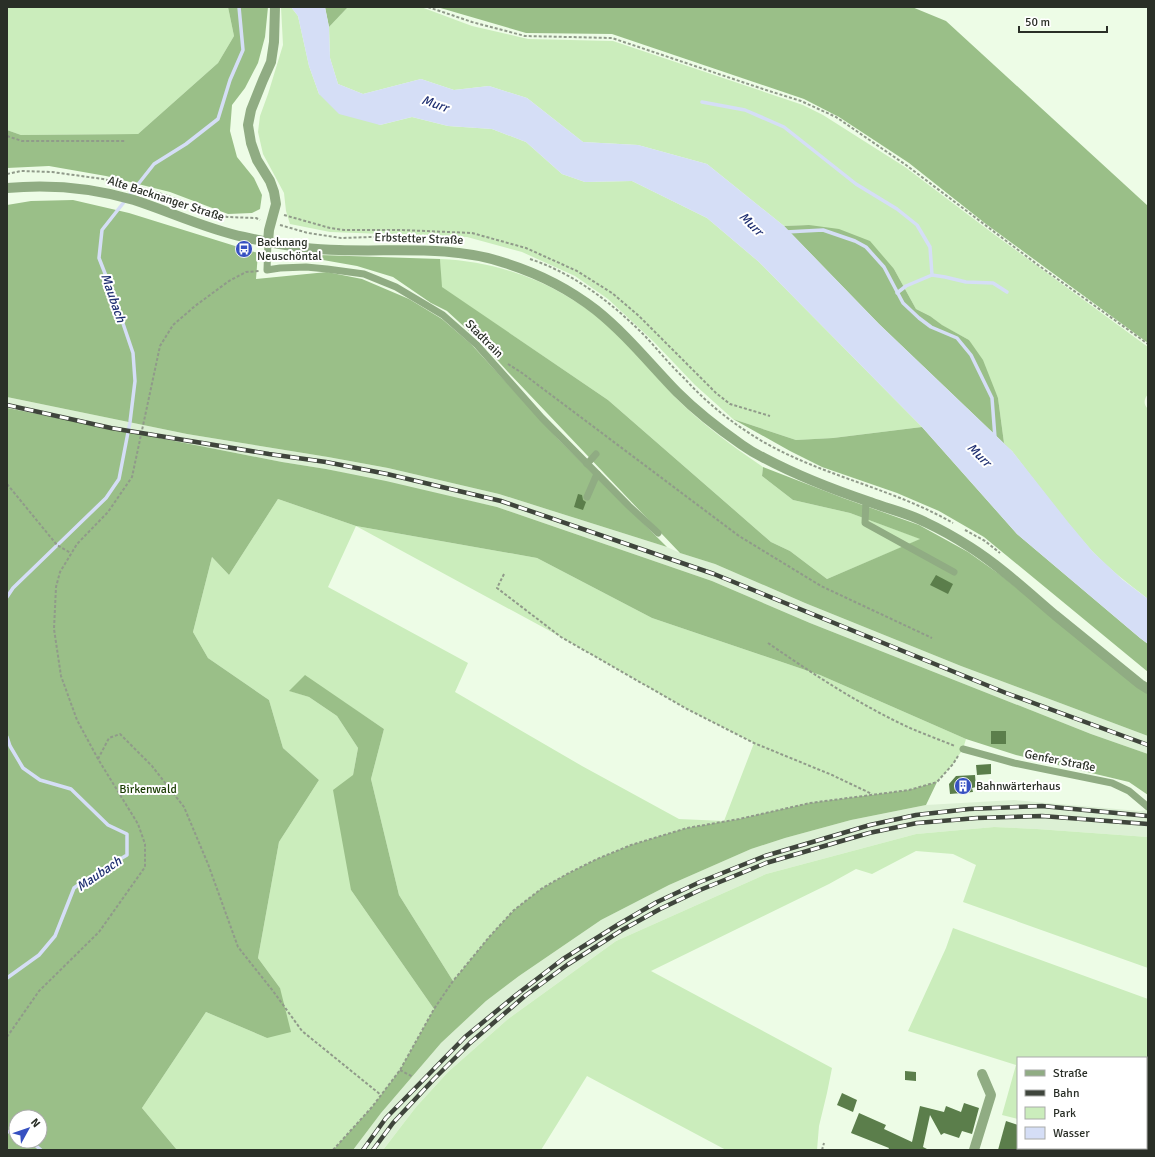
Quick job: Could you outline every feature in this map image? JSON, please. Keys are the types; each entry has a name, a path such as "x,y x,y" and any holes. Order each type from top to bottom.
{"street":[{"path":"268,242 270,223 276,204 274,192 270,181 257,160 251,143 248,125 251,110 262,80 271,62 274,42 275,7"},
{"name":"Alte Backnanger Straße","path":"7,188 23,186 99,191 163,210 229,234 268,242"},
{"name":"Erbstetter Straße","path":"268,242 304,248 339,250 420,250 469,254 501,261 526,270 564,288 594,308 622,333 678,393 710,422 746,448 789,471 866,501 922,520 970,547 1007,575 1140,684 1148,688"},
{"path":"974,1150 991,1094 982,1074"}],"lane":[{"path":"267,270 268,242"},
{"name":"Stadtrain","path":"267,270 306,267 364,274 396,287 443,315 478,345 542,418 658,533"},
{"path":"587,464 596,454"},
{"path":"587,497 597,474"},
{"path":"866,501 865,523 954,572"},
{"name":"Genfer Straße","path":"963,749 1014,763 1100,780 1120,786 1129,791 1148,807"}],"path":[{"path":"428,7 472,22 525,36 612,38 801,101 836,117 906,165 1038,265 1148,344"},
{"path":"7,136 22,141 125,140"},
{"path":"7,174 21,171 52,172 102,179 140,187 227,217 256,218 308,233 341,238 372,237 440,239 453,241"},
{"path":"528,259 561,272 583,284 607,301 645,336 684,379 723,415 746,432 788,455 815,467 891,494 927,509"},
{"path":"7,1037 39,991 99,932 145,867 145,844 138,824 98,759 77,720 62,676 54,629 56,587 60,572 77,544 108,512 132,477 160,346 173,325 195,306 229,281 246,272 267,270"},
{"path":"503,361 522,373 739,536 821,586 932,638"},
{"path":"7,484 57,545 72,553"},
{"path":"504,574 497,588 561,638 687,710 728,731 873,794"},
{"path":"333,1150 381,1095 400,1070 434,1009 453,981 490,936 514,910 541,889 597,859 631,845 688,828 739,819 810,803 909,790 937,782 953,764 963,749 910,728 862,703 792,660 768,643"},
{"path":"98,759 109,738 120,734 152,766 184,807 208,864 238,947 302,1031 381,1095"},
{"path":"400,1070 413,1077"},
{"path":"822,1150 824,1143"}],"shaded area":[{"path":"7,397 187,434 388,468 499,494 667,547 680,553 715,564 805,603 961,666 1148,736 1148,754 1091,734 810,623 712,581 497,507 326,469 282,462 7,409"},
{"path":"1014,800 1139,811 1148,810 1148,837 994,827 916,834 766,874 616,941 508,1019 448,1072 416,1107 383,1150 353,1150 381,1113 441,1043 486,1001 519,976 601,920 669,885 751,849 785,838 851,820 926,805"}],"green space":[{"path":"7,7 228,7 234,36 218,63 138,134 21,135 7,130"},
{"path":"228,7 268,7 265,37 258,63 245,88 232,105 230,131 237,157 254,178 262,195 260,209 252,213 228,214 170,192 106,176 49,166 7,168 7,130 21,135 138,134 218,63 234,36"},
{"path":"281,7 291,7 298,16 309,66 319,94 380,125 412,117 448,126 492,129 526,142 562,174 585,182 632,181 707,218 759,262 922,427 833,438 796,440 733,419 695,385 653,341 608,299 575,276 522,252 467,237 330,232 290,224 286,211 284,193 263,154 258,132 260,116 283,45"},
{"path":"325,7 348,7 329,27"},
{"path":"348,7 421,7 472,26 528,39 613,41 803,105 823,115 905,167 1148,347 1148,394 1145,405 1148,409 1148,599 1112,570 1092,551 1061,515 1012,451 1004,443 998,398 969,340 916,309 894,269 809,225 784,226 707,164 638,145 583,142 527,98 489,86 454,90 421,79 363,94 338,84 330,58 329,27"},
{"path":"437,7 912,7 946,21 1148,206 1148,343 986,224 909,163 839,117 804,99 612,34 526,33"},
{"path":"73,200 129,213 258,253 256,279 327,272 362,279 409,299 442,319 471,344 559,440 667,547 499,494 388,468 187,434 7,397 7,205 31,201"},
{"path":"809,225 839,229 870,241 894,269 916,309 969,340 983,360 998,398 1004,443 1012,451 879,324 784,226"},
{"path":"289,254 440,259 442,287 608,400 771,542 790,551 827,579 920,539 850,513 793,500 762,476 763,467 919,525 968,552 1002,576 1148,694 1148,736 961,666 805,603 715,564 680,553 482,343 447,311 431,303 393,277 357,266"},
{"path":"440,259 465,261 513,272 536,280 578,303 618,334 685,407 740,451 763,467 762,476 793,500 850,513 921,539 827,579 790,551 771,542 608,400 441,287"},
{"name":"Birkenwald","path":"7,408 386,481 497,507 712,581 810,623 1091,734 1148,754 1148,795 1129,782 1016,755 966,739 820,675 652,618 537,558 356,526 278,499 229,575 212,557 193,632 208,658 269,700 283,748 319,780 279,842 258,958 280,988 291,1032 267,1038 206,1012 142,1108 177,1150 7,1150"},
{"path":"733,419 796,440 833,438 922,427 1017,534 1148,644 1148,672 984,537 939,511 897,493 822,467"},
{"path":"278,499 356,526 537,558 652,618 820,675 966,739 963,749 953,764 937,782 909,790 810,803 739,819 688,828 631,845 597,859 541,889 514,910 490,936 453,981 399,895 371,779 384,729 305,676 290,691 309,697 337,716 358,748 353,775 351,890 434,1009 400,1070 372,1107 333,1150 177,1150 142,1108 206,1012 267,1038 280,988 258,958 279,842 319,780 283,748 269,700 208,658 193,632 212,557 229,575","holes":["356,526 561,637 687,709 754,743 724,821 679,819 582,766 455,692 468,663 328,587"]},
{"path":"305,675 384,729 371,779 399,895 453,981 490,936 514,910 541,889 597,859 631,845 687,828 739,819 810,803 909,790 937,782 926,805 851,820 751,849 669,885 601,920 519,976 486,1001 441,1043 381,1113 353,1150 333,1150 372,1107 400,1070 434,1009 351,890 333,790 353,775 358,748 337,716 309,697 289,691"},
{"path":"994,827 1148,837 1148,968 963,902 976,865 953,854 916,851 872,874 856,869 829,884 651,971 832,1068 819,1126 817,1150 726,1150 587,1076 541,1150 383,1150 416,1107 448,1072 508,1019 616,941 766,874 916,834"},
{"path":"953,928 1148,999 1148,1097 1147,1057 1017,1057 1017,1119 1002,1115 1016,1065 908,1031 946,948"}],"water":[{"name":"Murr","path":"291,7 325,7 329,27 330,58 338,84 363,94 421,79 454,90 489,86 527,98 583,142 638,145 707,164 784,226 879,324 1012,451 1093,552 1123,580 1148,599 1148,644 1017,534 922,427 759,262 707,218 632,181 585,182 562,174 526,142 492,129 448,126 412,117 380,125 339,114 319,94 309,66 298,16"}],"building":[{"path":"578,494 582,495 583,500 586,502 583,510 574,507"},
{"path":"936,575 953,584 948,594 930,585"},
{"path":"991,731 1006,731 1006,744 991,744"},
{"path":"991,764 991,774 977,775 976,765"},
{"name":"Bahnwärterhaus","path":"975,775 976,787 972,788 973,792 950,794 949,784 956,776"},
{"path":"905,1071 916,1072 916,1081 905,1080"},
{"path":"842,1093 857,1100 853,1112 837,1105"},
{"path":"964,1103 979,1108 972,1134 962,1131 959,1138 944,1133 941,1135 930,1115 923,1147 929,1150 888,1150 889,1148 851,1133 859,1113 886,1125 884,1129 912,1142 920,1106 944,1112 946,1106 961,1112"},
{"path":"1006,1121 1017,1125 1018,1150 998,1150"}],"waterway":[{"name":"Maubach","path":"7,597 13,588 106,498 119,479 130,422 135,381 133,353 99,258 102,230 154,164 186,144 218,119 230,80 243,50 239,7"},
{"path":"702,102 745,110 784,127 856,184 897,209 917,225 930,247 932,275"},
{"path":"786,232 823,230 855,241 866,247 884,267 903,303 931,327 957,338 971,355 992,398 995,438"},
{"path":"897,293 906,286 932,275 966,282 993,283 1007,292"},
{"name":"Maubach","path":"7,737 10,746 23,768 40,780 71,789 108,825 127,834 127,855 74,888 55,936 39,955 7,978"}],"railway":[{"path":"7,405 111,428 326,462 387,474 501,501 714,574 1006,693 1148,745"},
{"path":"363,1150 386,1118 465,1037 516,995 563,959 619,924 657,902 700,882 765,856 870,825 916,815 969,809 1042,806 1148,816"},
{"path":"373,1150 393,1123 434,1079 470,1043 526,995 567,965 622,930 660,909 700,890 766,863 869,833 917,823 977,818 1042,816 1148,824"}],"place":[{"name":"Backnang Neuschöntal","path":"244,249"},
{"name":"Bahnwärterhaus","path":"963,786"}]}
